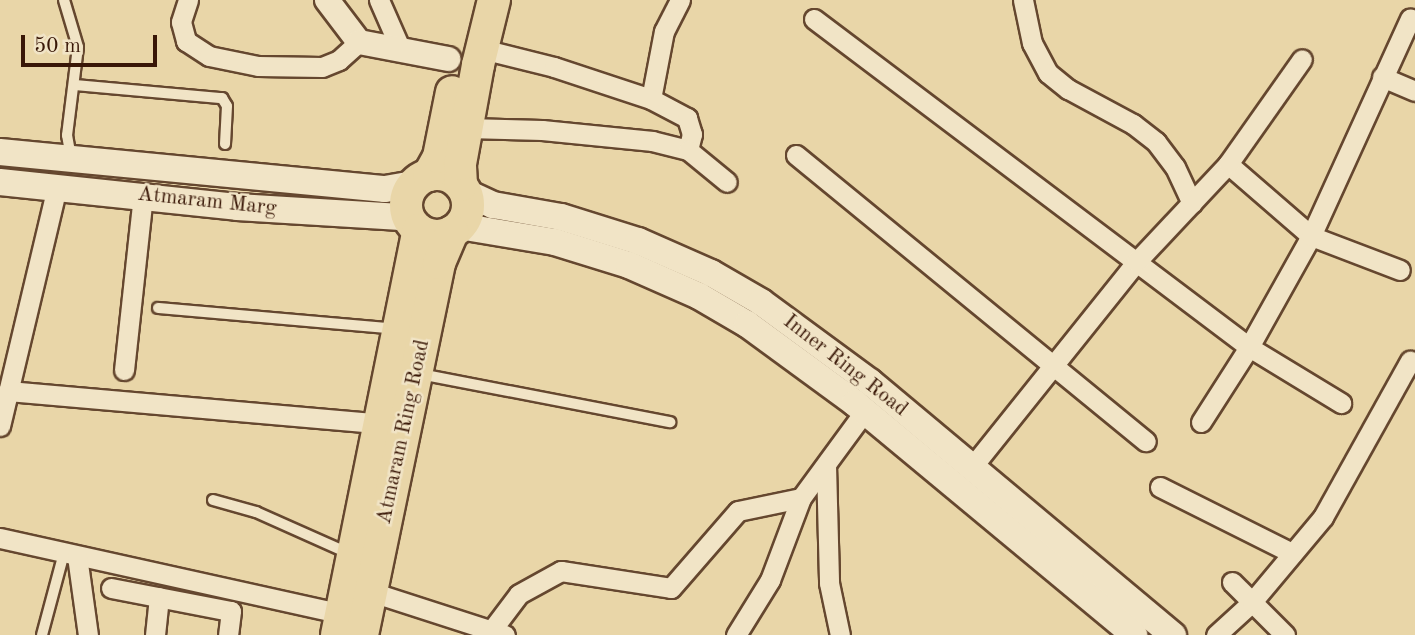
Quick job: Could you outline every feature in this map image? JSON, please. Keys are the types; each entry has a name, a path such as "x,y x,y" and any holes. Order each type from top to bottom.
{"highway":[{"path":"477,0 458,60 439,157 406,199 416,227 435,236 456,229 467,210 463,189 467,128 494,0"},
{"path":"421,179 446,175 463,189"},
{"name":"Atmaram Ring Road","path":"335,623 400,329 416,227"},
{"name":"Atmaram Ring Road","path":"362,635 439,263 456,229"}],"main road":[{"name":"Atmaram Marg","path":"0,152 385,189 421,179"},
{"name":"Atmaram Marg","path":"0,182 237,207 401,217 416,227"},
{"name":"Inner Ring Road","path":"463,189 493,205 561,217 638,241 711,273 761,302 870,382 1173,635"},
{"name":"Inner Ring Road","path":"456,229 555,242 629,265 699,296 747,324 865,411 1134,635"}],"street":[{"path":"188,0 181,22 186,41 209,56 258,66 321,67 339,60 359,42"},
{"path":"327,0 359,42 448,59"},
{"path":"379,0 401,50"},
{"path":"651,99 664,31 680,0"},
{"path":"1023,0 1032,43 1048,73 1068,89 1133,124 1156,142 1175,167 1192,203"},
{"path":"814,19 1249,347 1341,403"},
{"path":"1201,422 1249,347 1311,236 1410,19"},
{"path":"482,48 554,67 651,99 687,118 692,134 688,150"},
{"path":"972,467 1055,367 1136,262 1228,164 1302,59"},
{"path":"1382,77 1415,91"},
{"path":"467,128 542,130 638,140 688,150 726,182"},
{"path":"796,155 1146,441"},
{"path":"1228,164 1311,236 1400,270"},
{"path":"0,426 8,391 9,347 57,187"},
{"path":"124,370 143,196"},
{"path":"1216,635 1252,602 1323,517 1410,361"},
{"path":"8,391 373,423"},
{"path":"736,635 770,580 801,498 865,411"},
{"path":"826,465 830,583 840,635"},
{"path":"1160,487 1292,553"},
{"path":"384,596 494,634 519,594 561,570 671,588 738,511 801,498"},
{"path":"0,538 335,623"},
{"path":"70,554 88,635"},
{"path":"1232,582 1285,635"},
{"path":"111,588 231,611 228,635"},
{"path":"155,635 159,597"}],"lane":[{"path":"64,0 78,47 67,135 71,158"},
{"path":"75,85 222,98 227,106 225,144"},
{"path":"158,309 400,329"},
{"path":"416,373 670,422"},
{"path":"214,500 256,512 346,552"},
{"path":"42,635 70,554"}]}
